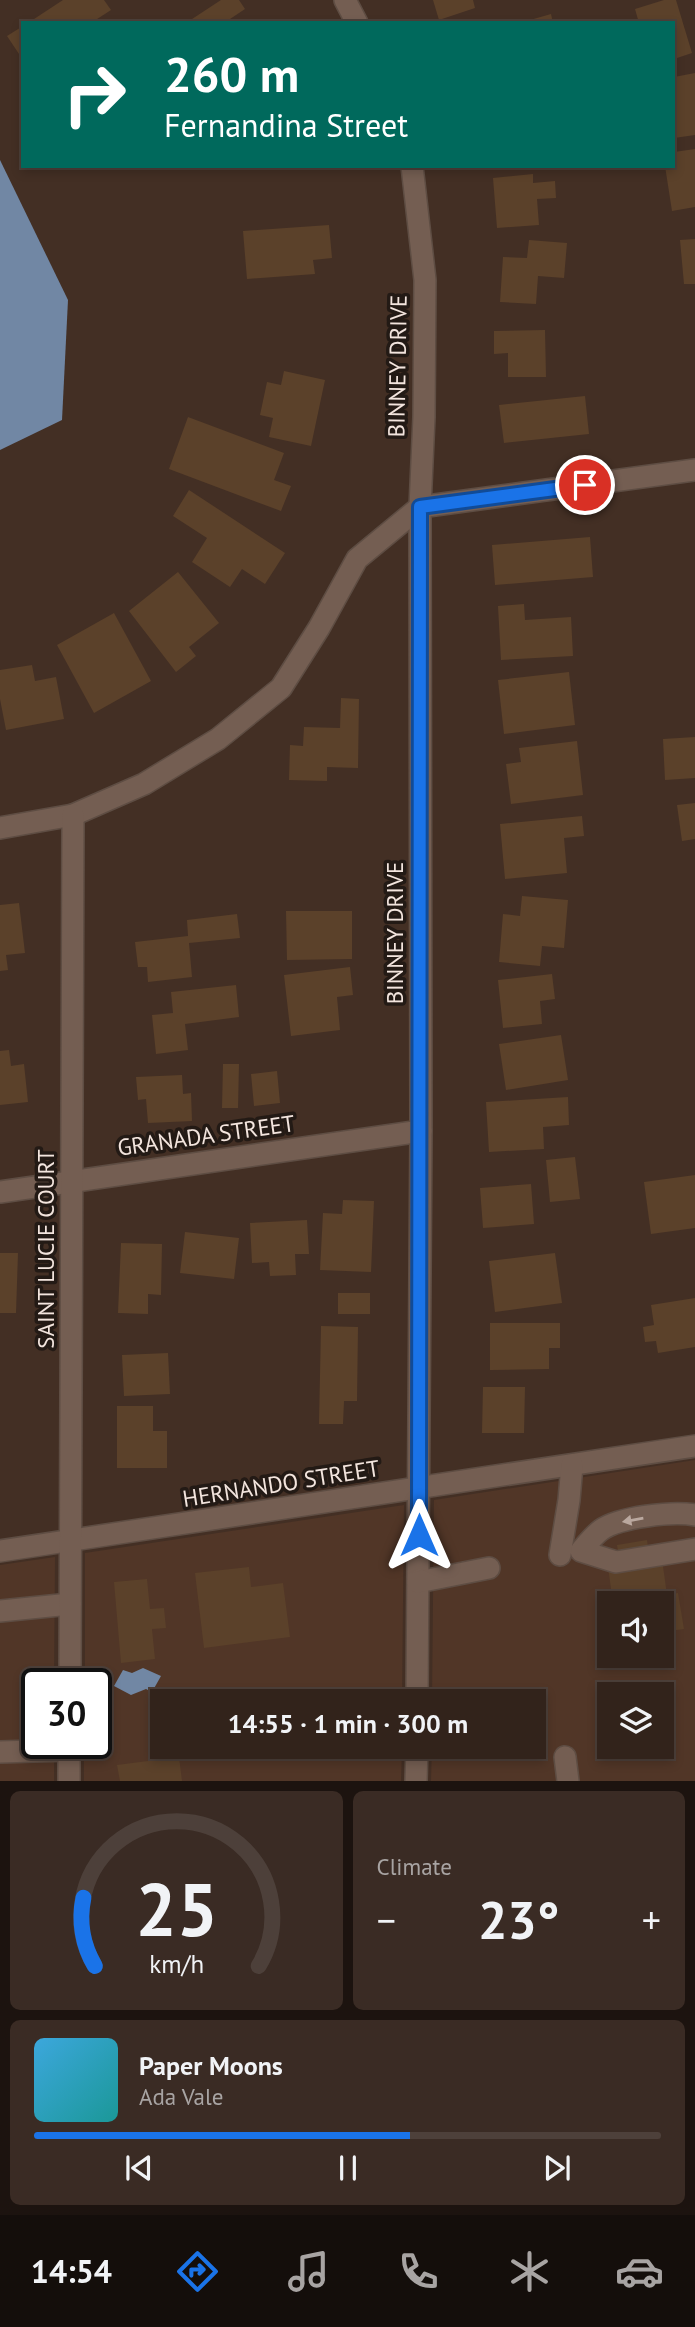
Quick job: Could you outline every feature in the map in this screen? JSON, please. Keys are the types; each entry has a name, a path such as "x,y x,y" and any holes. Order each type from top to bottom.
{"street":[{"path":"345,0 356,21"},
{"name":"BINNEY DRIVE","path":"412,168 425,280 420,507 421,1131 417,1689"},
{"path":"0,828 73,816 144,784 218,739 281,688 319,628 357,559 420,507 695,470"},
{"name":"SAINT LUCIE COURT","path":"70,1668 73,816"},
{"name":"GRANADA STREET","path":"0,1192 421,1131"},
{"name":"HERNANDO STREET","path":"0,1551 695,1446"},
{"path":"560,1555 572,1465"},
{"path":"695,1515 660,1515 614,1523 601,1530 581,1551 615,1562 695,1549"},
{"path":"418,1582 489,1568"},
{"path":"0,1611 70,1604"},
{"path":"0,1752 21,1750"},
{"path":"565,1757 568,1781"},
{"path":"69,1759 69,1781"},
{"path":"416,1759 416,1781"}],"shaded area":[{"path":"695,1460 695,1781 431,1781 432,1759 546,1759 546,1689 432,1689 434,1500"},
{"path":"404,1505 402,1689 150,1689 150,1759 402,1759 401,1781 84,1781 84,1759 112,1759 112,1668 85,1668 85,1553"},
{"path":"55,1557 54,1668 21,1668 21,1759 54,1759 54,1781 0,1781 0,1565"}],"water":[{"path":"0,160 68,300 62,420 0,450"},
{"path":"143,1668 161,1676 150,1691 146,1689 131,1695 114,1686 123,1670 132,1673"}],"building":[{"path":"63,0 104,0 111,10 94,21 31,21"},
{"path":"221,0 239,0 245,9 230,19 232,21 189,21"},
{"path":"433,0 473,0 475,8 439,20"},
{"path":"664,0 676,0 692,53 675,59 675,21 638,21 635,9"},
{"path":"551,14 553,21 526,21"},
{"path":"21,27 21,57 7,36"},
{"path":"695,73 695,135 675,138 675,77"},
{"path":"695,149 695,207 672,211 665,168 675,168 675,152"},
{"path":"533,174 533,183 555,181 556,198 537,199 539,225 497,228 493,178"},
{"path":"329,225 332,258 313,260 315,274 247,279 243,231"},
{"path":"695,239 695,284 684,284 680,240"},
{"path":"529,240 567,243 564,278 538,276 536,304 500,302 503,257 527,258"},
{"path":"545,330 546,377 508,377 508,353 494,354 494,331"},
{"path":"284,371 325,380 311,446 269,437 273,418 260,415 267,382 281,385"},
{"path":"585,396 589,434 504,443 499,405"},
{"path":"188,417 284,453 274,480 291,486 281,511 169,469"},
{"path":"189,490 285,553 265,584 242,569 230,587 192,562 207,538 173,516"},
{"path":"590,537 593,577 495,585 492,545"},
{"path":"178,572 219,623 189,647 196,656 176,672 129,611"},
{"path":"524,604 525,620 571,617 573,656 501,660 498,606"},
{"path":"114,613 151,681 94,713 57,645"},
{"path":"32,665 35,681 56,677 64,719 6,730 0,699 0,670"},
{"path":"569,672 575,725 504,734 498,680"},
{"path":"341,698 359,699 358,768 327,767 327,781 289,780 290,745 303,746 304,727 340,728"},
{"path":"695,737 695,778 665,780 663,739"},
{"path":"577,741 583,795 511,804 506,764 521,762 519,748"},
{"path":"695,803 695,839 682,841 677,805"},
{"path":"582,816 584,836 564,838 567,873 505,879 500,824"},
{"path":"522,896 568,900 564,948 542,946 540,966 499,962 503,914 520,916"},
{"path":"19,903 25,953 6,955 8,970 0,971 0,905"},
{"path":"286,911 352,911 352,959 287,960"},
{"path":"237,914 240,938 189,943 192,977 148,982 147,967 138,967 135,942 188,936 187,920"},
{"path":"350,967 353,995 337,997 340,1030 291,1036 284,975"},
{"path":"552,974 555,999 540,1001 542,1024 503,1028 498,980"},
{"path":"236,985 239,1017 185,1024 188,1050 156,1054 152,1015 173,1013 171,992"},
{"path":"561,1035 568,1080 506,1090 499,1044"},
{"path":"9,1050 11,1066 24,1064 28,1102 0,1105 0,1051"},
{"path":"223,1064 239,1064 238,1108 222,1108"},
{"path":"277,1071 280,1103 254,1106 251,1074"},
{"path":"182,1075 183,1094 191,1093 192,1121 148,1123 146,1099 138,1100 136,1077"},
{"path":"568,1097 569,1125 543,1127 544,1149 489,1152 486,1102"},
{"path":"575,1157 580,1199 550,1202 546,1160"},
{"path":"695,1175 695,1228 651,1234 644,1182"},
{"path":"531,1184 534,1224 483,1228 480,1188"},
{"path":"343,1200 374,1201 371,1272 320,1270 323,1213 342,1214"},
{"path":"307,1220 309,1254 295,1254 296,1275 270,1276 269,1262 252,1263 250,1223"},
{"path":"185,1232 239,1238 234,1279 180,1273"},
{"path":"121,1243 162,1244 161,1295 148,1294 148,1314 118,1313"},
{"path":"0,1253 18,1253 16,1313 0,1313"},
{"path":"555,1253 562,1303 495,1312 489,1261"},
{"path":"338,1293 370,1293 370,1314 338,1314"},
{"path":"695,1298 695,1347 658,1353 656,1341 645,1342 643,1327 654,1325 651,1305"},
{"path":"490,1323 560,1323 560,1348 549,1348 549,1369 490,1370"},
{"path":"321,1326 358,1327 357,1401 344,1401 343,1424 319,1424"},
{"path":"168,1353 170,1394 124,1396 122,1355"},
{"path":"483,1387 525,1387 524,1433 482,1433"},
{"path":"117,1406 153,1406 153,1431 167,1431 167,1468 117,1468"},
{"path":"647,1540 650,1561 662,1559 666,1591 611,1591 608,1567 620,1565 617,1545"},
{"path":"249,1567 251,1587 283,1583 290,1637 204,1648 195,1573"},
{"path":"147,1579 150,1609 164,1608 166,1628 152,1629 155,1659 121,1663 114,1582"},
{"path":"678,1593 684,1629 674,1630 674,1594"},
{"path":"179,1759 182,1781 120,1781 117,1765"}],"route":[{"path":"419,1535 420,507 585,485"}]}
